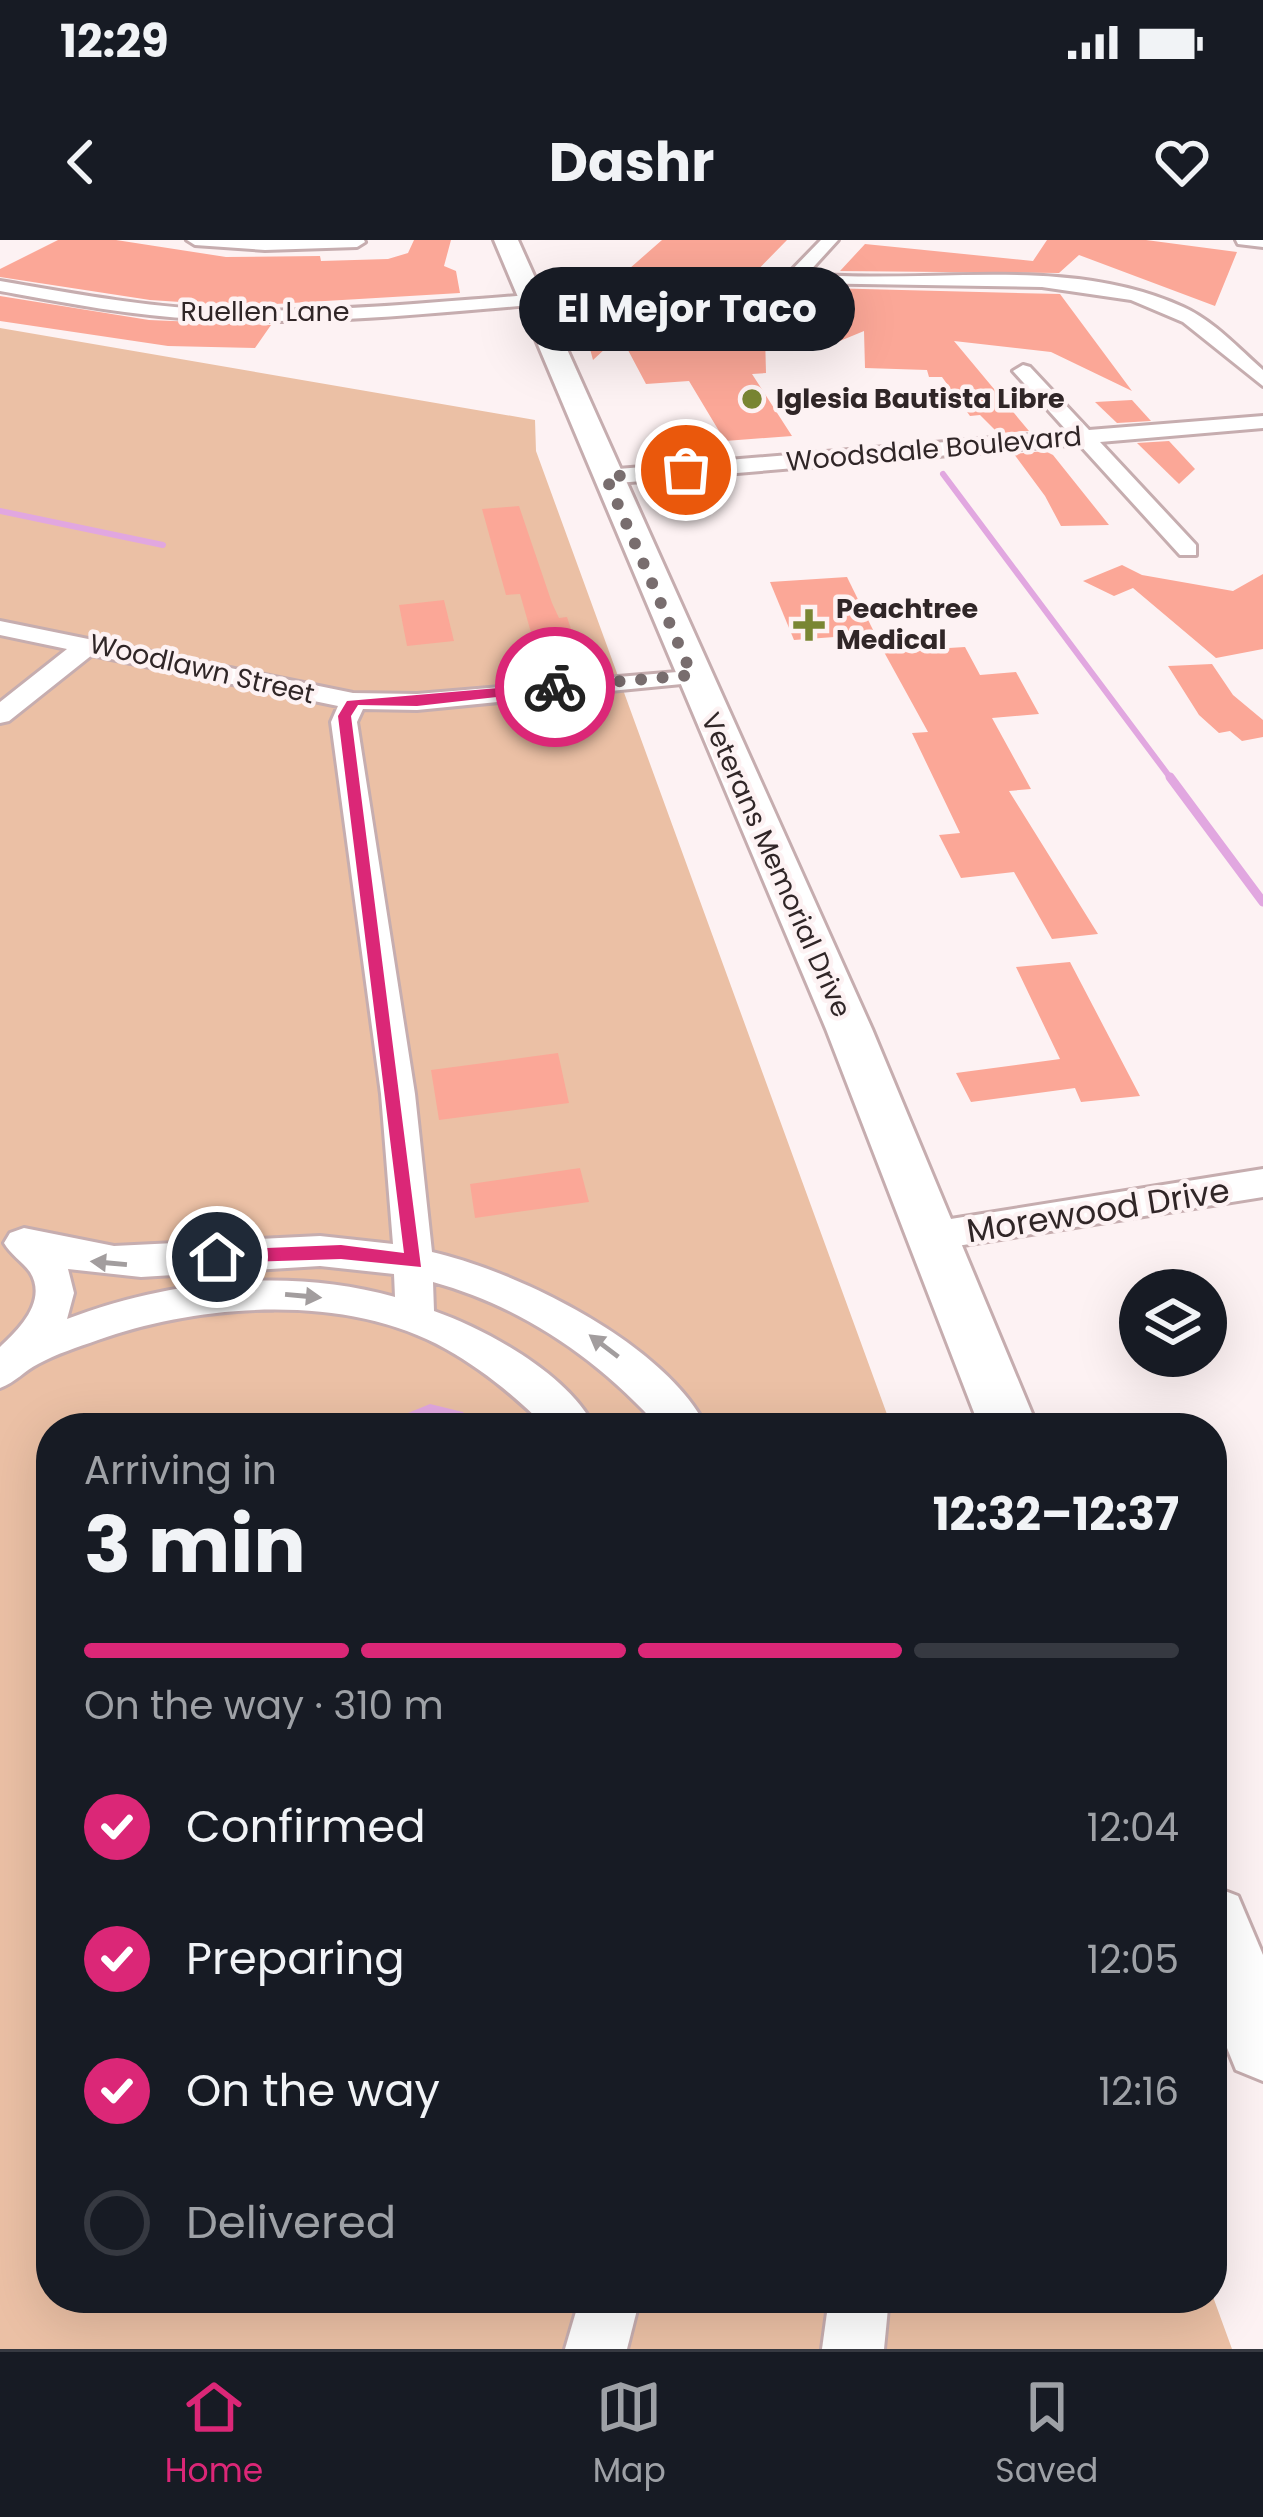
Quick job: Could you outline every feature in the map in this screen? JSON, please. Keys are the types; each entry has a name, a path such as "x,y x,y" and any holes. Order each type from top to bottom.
{"main road":[{"name":"Veterans Memorial Drive","path":"506,240 849,1029 1003,1413"},
{"path":"1227,1958 1263,2043"}],"street":[{"path":"195,240 265,245 357,242"},
{"path":"758,316 830,240"},
{"path":"1244,240 1263,242"},
{"path":"796,278 866,286 1037,283 1133,296 1181,313 1263,380"},
{"name":"Ruellen Lane","path":"0,286 201,314 380,319 532,300"},
{"path":"1023,371 1188,550"},
{"name":"Woodsdale Boulevard","path":"606,477 1263,422"},
{"name":"Woodlawn Street","path":"0,628 353,701 417,702 692,675"},
{"path":"0,715 89,644"},
{"path":"353,701 344,722 414,1262 415,1317"},
{"name":"Morewood Drive","path":"932,1236 1263,1183"},
{"path":"12,1239 62,1256 121,1265 285,1252 341,1252 414,1262 511,1291 574,1325 633,1369 673,1413"},
{"path":"12,1239 43,1258 53,1278 55,1301 46,1327 13,1361"},
{"path":"13,1361 75,1329 132,1312 227,1297 287,1294 341,1299 415,1317 500,1359 535,1385 560,1413"},
{"path":"596,2349 606,2313"},
{"path":"853,2349 857,2313"}],"shaded area":[{"path":"0,328 535,420 536,451 887,1413 36,1413 36,2313 1219,2313 1232,2349 0,2349"},
{"path":"430,1404 464,1413 408,1413"}],"building":[{"path":"58,240 116,240 226,257 320,256 321,261 388,259 408,253 414,240 451,240 444,266 456,271 460,293 242,306 150,300 0,277 0,269"},
{"path":"662,240 787,240 695,334 765,335 766,373 752,374 792,436 725,441 689,381 646,384 620,335 593,360 580,312"},
{"path":"1047,240 1146,240 1237,252 1215,306 1079,255 1059,273 840,271 865,244 1033,261"},
{"path":"824,288 1060,294 1132,391 1051,352 954,341 1029,431 998,433 980,415 970,416 942,377 929,377 927,370 865,368 864,331 823,348 773,331 807,294 818,295"},
{"path":"0,296 149,320 271,325 255,348 168,346 0,321"},
{"path":"1132,400 1151,421 1117,423 1095,402"},
{"path":"1169,441 1195,469 1179,484 1137,443"},
{"path":"1045,451 1109,525 1061,526 1014,454"},
{"path":"519,506 552,603 559,618 567,617 579,653 538,657 520,594 506,595 482,509"},
{"path":"1122,565 1142,575 1233,591 1263,574 1263,649 1216,658 1133,588 1114,596 1083,581"},
{"path":"847,577 875,634 794,640 770,582"},
{"path":"444,600 454,641 407,646 399,605"},
{"path":"965,647 980,675 1016,672 1039,714 992,718 1031,789 1009,791 1098,934 1052,939 1014,872 961,878 939,835 960,833 912,733 928,732 884,652"},
{"path":"1212,664 1233,695 1263,720 1263,737 1242,741 1230,731 1219,733 1199,715 1168,666"},
{"path":"1070,962 1140,1096 1081,1102 1075,1088 971,1102 956,1073 1060,1059 1016,967"},
{"path":"558,1053 569,1103 439,1120 431,1070"},
{"path":"580,1168 589,1202 475,1218 470,1184"}],"waterway":[{"path":"943,474 1172,780"},
{"path":"0,511 163,545"},
{"path":"1170,777 1263,902"}],"way so far":[{"path":"555,687 692,675 606,477 686,470"}],"place":[{"name":"Iglesia Bautista Libre","path":"752,399"},
{"name":"El Mejor Taco","path":"686,470"},
{"name":"Peachtree Medical","path":"809,625"}],"route":[{"path":"217,1257 341,1252 414,1262 345,716 353,701 417,702 555,687"}]}
